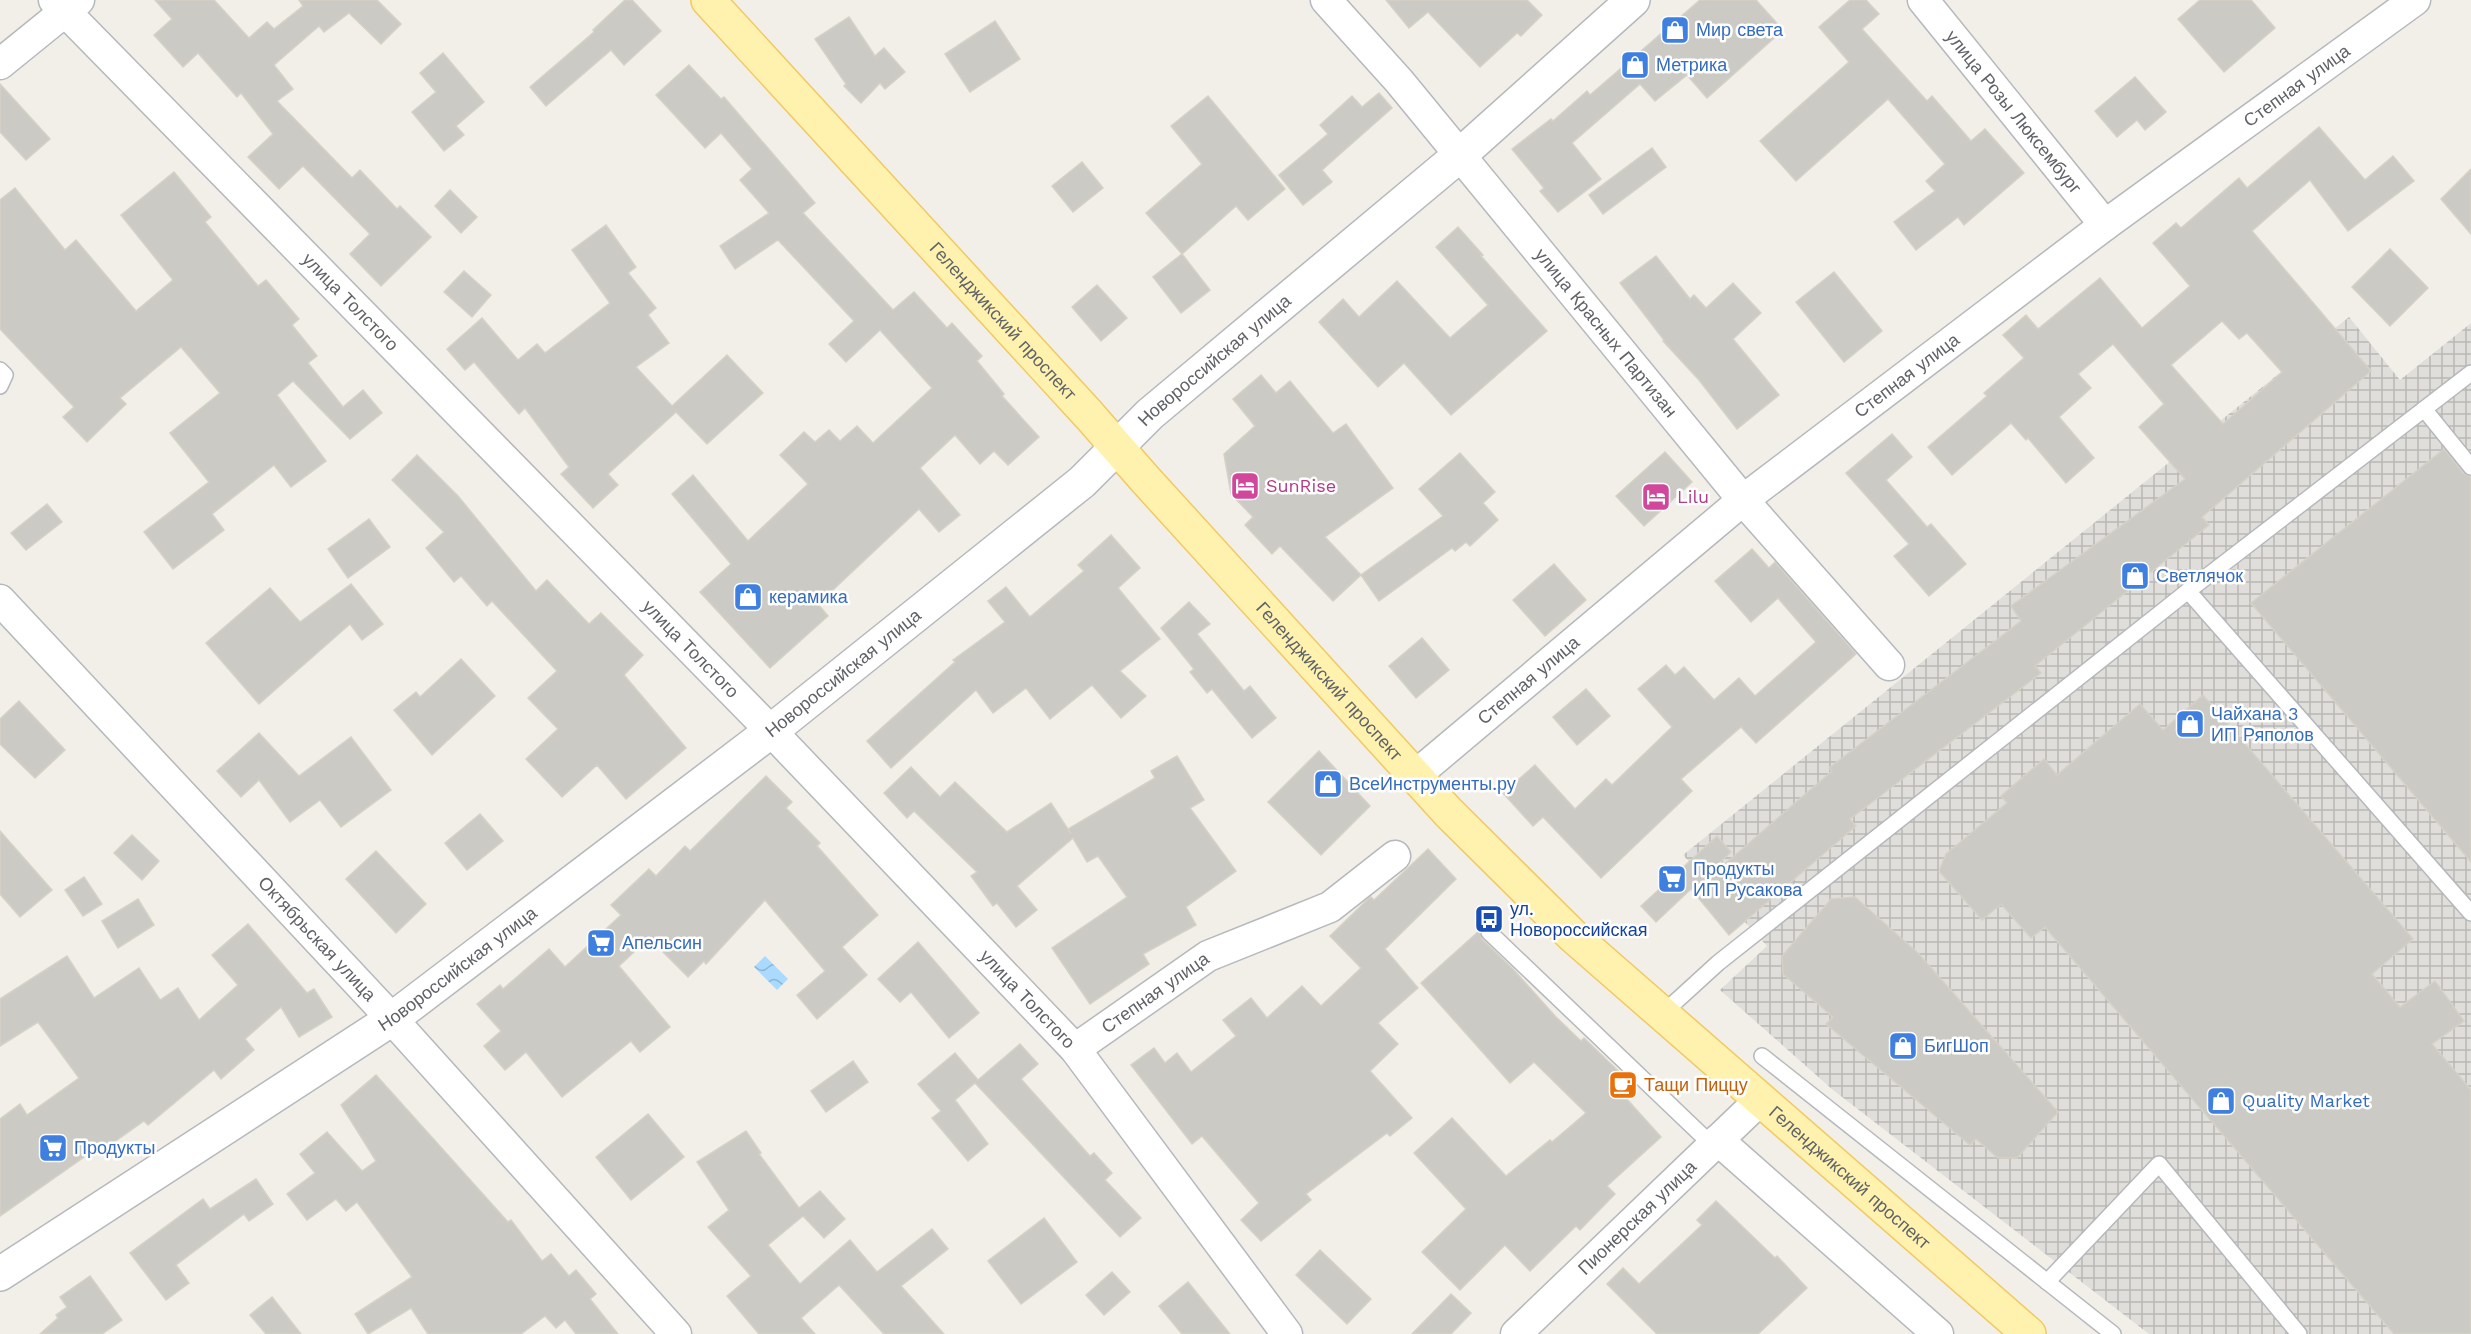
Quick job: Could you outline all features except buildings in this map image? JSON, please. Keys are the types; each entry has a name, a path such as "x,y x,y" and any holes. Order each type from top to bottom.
{"main road":[{"name":"Геленджикский проспект","path":"708,0 1089,415 1448,812 1573,936 2029,1334"}],"street":[{"name":"улица Красных Партизан","path":"1326,0 1399,81 1743,500 1889,665"},
{"name":"Новороссийская улица","path":"0,1274 392,1019 771,731 1082,482 1150,414 1460,155 1633,0"},
{"name":"улица Розы Люксембург","path":"1923,0 2105,225"},
{"name":"Степная улица","path":"1416,775 1743,500 2105,225 2415,0"},
{"path":"0,64 66,4"},
{"name":"улица Толстого","path":"66,4 771,731 1075,1049 1287,1334"},
{"name":"Октябрьская улица","path":"0,600 392,1019 676,1334"},
{"name":"Степная улица","path":"1075,1049 1208,956 1329,907 1395,856"},
{"name":"Пионерская улица","path":"1528,1330 1760,1100"},
{"path":"1715,1143 1938,1334"}],"lane":[{"path":"0,370 5,375 0,386"},
{"path":"1661,1015 1727,956 2188,591 2471,373"},
{"path":"2424,409 2471,467"},
{"path":"2188,591 2471,913"},
{"path":"1489,932 1715,1143"},
{"path":"1762,1056 2113,1334"},
{"path":"2047,1282 2159,1164 2299,1334"}],"shaded area":[{"path":"2349,317 2400,380 2471,323 2471,1334 2149,1334 1833,1090 1720,990 1767,946 1683,855"}],"water":[{"path":"765,956 788,979 777,990 754,967"}],"place":[{"name":"Мир света","path":"1675,30"},
{"name":"Метрика","path":"1635,65"},
{"name":"SunRise","path":"1245,486"},
{"name":"Lilu","path":"1656,497"},
{"name":"Светлячок","path":"2135,576"},
{"name":"керамика","path":"748,597"},
{"name":"Чайхана 3 ИП Ряполов","path":"2190,724"},
{"name":"ВсеИнструменты.ру","path":"1328,784"},
{"name":"Продукты ИП Русакова","path":"1672,879"},
{"name":"ул. Новороссийская","path":"1489,919"},
{"name":"Апельсин","path":"601,943"},
{"name":"БигШоп","path":"1903,1046"},
{"name":"Тащи Пиццу","path":"1623,1085"},
{"name":"Quality Market","path":"2221,1101"},
{"name":"Продукты","path":"53,1148"}]}
